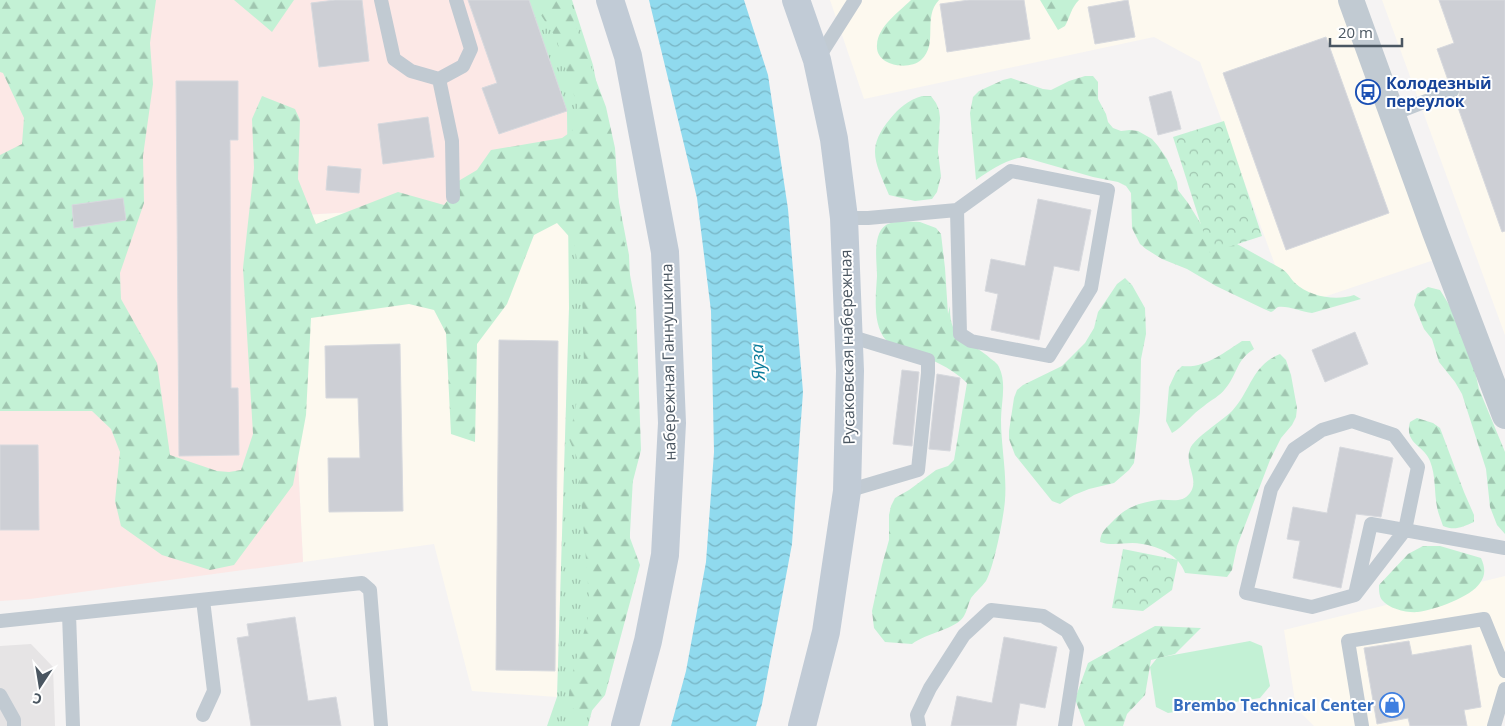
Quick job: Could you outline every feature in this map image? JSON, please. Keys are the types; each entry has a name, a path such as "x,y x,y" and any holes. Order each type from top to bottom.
{"main road":[{"name":"набережная Ганнушкина","path":"610,0 628,56 665,252 672,424 665,555 648,641 625,726"},
{"name":"Русаковская набережная","path":"796,0 818,60 834,139 844,218 850,370 847,492 826,632 802,726"}],"street":[{"path":"1351,0 1435,232 1505,416"}],"lane":[{"path":"381,0 394,59 411,71 440,79 463,66 471,49 456,0"},
{"path":"818,60 854,0"},
{"path":"440,79 452,141 453,197"},
{"path":"1393,114 1452,91"},
{"path":"844,218 868,218 957,210 1011,170 1108,190 1091,288 1049,356 971,341 960,334 957,210"},
{"path":"847,492 918,470 928,373 928,360 849,336"},
{"path":"1352,421 1394,435 1418,467 1405,530 1355,595 1312,607 1246,593 1271,489 1294,449 1322,430 1352,421"},
{"path":"1355,595 1370,524 1505,548"},
{"path":"0,621 362,583 370,590 381,726"},
{"path":"203,600 214,691 203,715"},
{"path":"918,726 917,714 930,688 964,635 991,610 1043,616 1066,631 1076,649 1065,726"},
{"path":"69,614 73,726"},
{"path":"1362,726 1348,641 1484,619 1505,672"},
{"path":"1494,726 1505,689"},
{"path":"0,695 14,720 14,726"}],"shaded area":[{"path":"0,0 529,0 567,111 569,199 286,216 303,562 30,599 0,601"},
{"path":"830,0 1340,0 1434,260 1291,308 1200,62 1154,37 864,99"},
{"path":"1382,0 1505,0 1505,335"},
{"path":"569,199 569,308 557,697 472,691 434,544 303,562 286,216"},
{"path":"1505,576 1505,713 1501,726 1314,726 1296,708 1284,630"},
{"path":"31,644 53,667 55,726 0,726 0,646"}],"green space":[{"path":"0,0 156,0 150,43 153,84 143,156 144,203 120,273 121,299 157,363 170,455 217,471 229,472 241,470 253,434 243,268 254,168 252,119 262,96 295,109 300,120 298,179 316,224 398,192 444,205 452,195 455,183 477,170 491,150 562,138 572,131 579,111 556,38 535,6 534,0 566,0 606,107 615,148 620,221 636,307 641,450 628,500 630,538 640,565 605,695 589,714 568,707 570,682 590,610 578,460 569,439 584,367 582,291 574,242 557,223 534,235 507,304 477,344 475,442 451,434 446,333 434,310 409,304 311,318 306,415 293,485 234,565 210,570 162,555 121,526 115,501 120,452 111,429 92,411 0,411 0,155 22,144 24,118 3,73 0,72"},
{"path":"234,0 294,0 272,32"},
{"path":"529,0 572,0 593,65 629,255 636,423 629,551 612,633 588,726 547,726 557,697 569,308 567,112"},
{"path":"911,0 939,0 934,7 932,15 929,46 926,54 916,63 901,66 881,58 878,52 878,38 890,20"},
{"path":"1040,0 1079,0 1072,9 1065,26 1058,30"},
{"path":"1085,76 1093,76 1098,82 1098,99 1108,122 1113,128 1121,131 1138,131 1152,139 1158,146 1167,159 1177,182 1178,190 1201,224 1282,269 1295,283 1308,292 1331,298 1354,295 1361,299 1312,313 1281,307 1271,312 1216,286 1187,269 1162,259 1140,244 1132,228 1131,193 1126,186 1118,182 1093,177 1023,157 1004,163 976,180 970,113 973,97 979,91 1011,78 1051,90"},
{"path":"922,96 931,96 939,110 938,152 941,176 937,192 932,199 915,201 889,195 877,165 875,148 877,139 893,115 908,102"},
{"path":"1224,121 1262,236 1210,253 1173,137"},
{"path":"920,222 936,228 941,234 948,314 950,306 953,327 962,339 996,363 1001,373 1003,386 1001,430 1005,490 998,541 986,581 971,598 965,614 960,620 948,628 912,644 885,642 874,628 872,611 889,540 889,515 895,498 936,470 948,466 954,460 967,383 939,363 886,340 879,326 876,300 876,249 879,235 882,229 890,223"},
{"path":"1125,278 1132,285 1145,308 1146,334 1141,359 1140,412 1134,463 1114,483 1089,489 1074,495 1060,504 1052,501 1015,455 1009,439 1014,398 1017,390 1023,385 1062,366 1085,343 1094,328 1098,312 1117,284"},
{"path":"1428,287 1440,290 1466,332 1479,389 1505,452 1505,534 1497,525 1490,507 1486,469 1462,394 1439,362 1432,339 1424,329 1414,305 1417,294"},
{"path":"1242,341 1250,341 1254,349 1243,358 1225,389 1172,433 1166,421 1169,387 1176,372 1182,366 1198,365 1214,359"},
{"path":"1280,354 1286,360 1291,375 1297,408 1296,417 1281,438 1270,460 1237,546 1232,570 1227,577 1185,573 1174,557 1149,545 1100,542 1105,529 1129,508 1158,500 1180,500 1190,493 1193,488 1193,477 1189,461 1190,449 1202,435 1232,411 1263,365"},
{"path":"1417,418 1433,423 1440,428 1474,515 1474,522 1455,528 1443,526 1437,507 1430,461 1410,435 1410,422"},
{"path":"1423,546 1440,546 1481,558 1484,571 1482,580 1475,588 1461,598 1433,609 1414,612 1398,610 1389,606 1381,598 1379,585 1408,554"},
{"path":"1123,549 1178,560 1172,590 1143,611 1112,608"},
{"path":"1155,626 1201,628 1175,654 1151,660 1145,695 1127,714 1123,726 1085,726 1075,699 1088,663"},
{"path":"1250,641 1262,646 1270,686 1260,698 1168,713 1156,707 1150,667 1157,658"}],"water":[{"name":"Яуза","path":"649,0 744,0 768,75 788,209 803,392 792,544 762,704 756,726 671,726 686,671 706,562 714,452 711,311 697,198"}],"building":[{"path":"335,0 362,0 369,61 319,67 311,3"},
{"path":"468,0 529,0 567,111 499,134 482,88 497,83"},
{"path":"969,0 1024,0 1030,39 947,52 940,4"},
{"path":"1128,0 1135,37 1095,44 1088,7"},
{"path":"1439,0 1505,0 1505,231 1502,232 1455,99 1459,96 1460,88 1457,84 1449,83 1437,49 1454,43"},
{"path":"1326,37 1389,213 1286,250 1223,73"},
{"path":"176,81 238,81 238,140 230,140 231,388 238,388 239,455 179,456"},
{"path":"1171,91 1181,129 1158,135 1149,97"},
{"path":"428,117 434,157 383,164 378,124"},
{"path":"328,166 361,169 359,193 326,190"},
{"path":"123,198 126,220 74,228 72,205"},
{"path":"1038,199 1091,210 1079,271 1054,266 1039,340 991,330 998,294 985,291 991,259 1025,266"},
{"path":"1355,332 1368,364 1325,382 1312,350"},
{"path":"499,340 558,341 555,671 496,670"},
{"path":"400,344 403,511 329,512 328,458 360,458 358,398 326,398 325,346"},
{"path":"902,370 919,372 912,446 893,444"},
{"path":"937,374 960,378 950,451 929,449"},
{"path":"0,445 38,445 39,530 0,530"},
{"path":"1340,447 1393,458 1381,517 1356,514 1341,588 1293,578 1300,541 1287,539 1293,507 1327,513"},
{"path":"295,617 308,701 336,697 341,726 251,726 237,638 249,636 247,624"},
{"path":"1004,637 1057,647 1045,708 1020,703 1016,726 951,726 957,696 992,703"},
{"path":"1409,641 1412,655 1471,645 1481,707 1464,710 1467,726 1410,726 1408,718 1377,724 1364,648"}],"place":[{"name":"Колодезный переулок","path":"1368,92"},
{"name":"Brembo Technical Center","path":"1392,705"}]}
